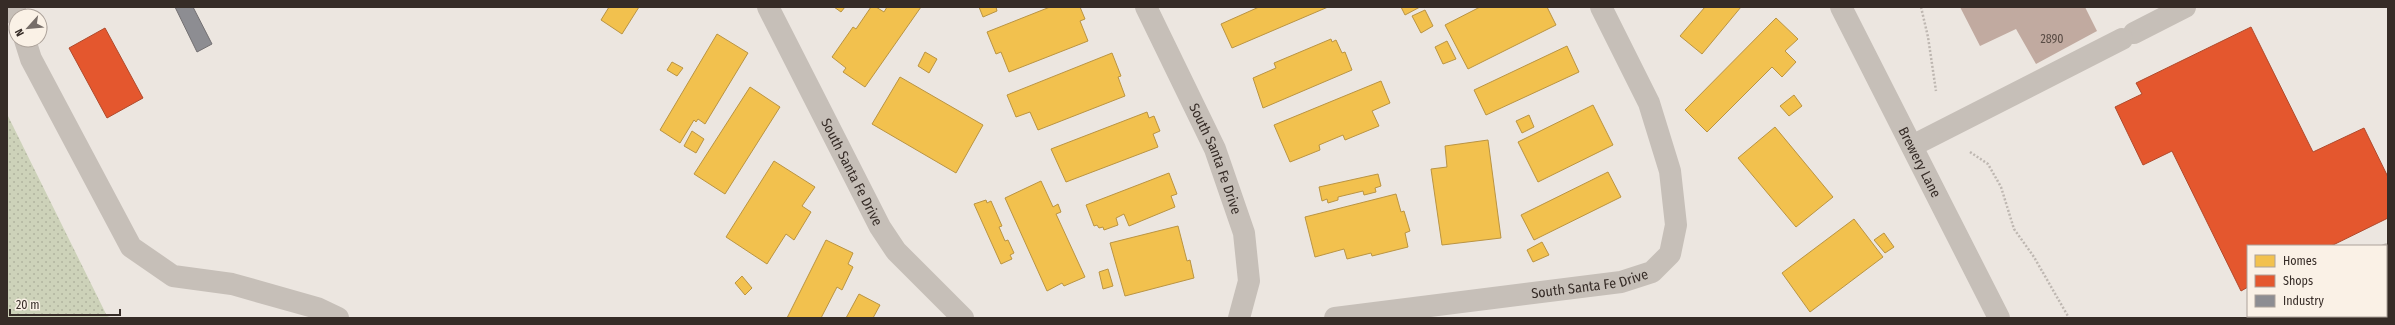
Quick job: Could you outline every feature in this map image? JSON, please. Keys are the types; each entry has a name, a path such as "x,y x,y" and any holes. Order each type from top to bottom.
{"street":[{"name":"South Santa Fe Drive","path":"768,7 880,227 896,251 963,318"},
{"name":"South Santa Fe Drive","path":"1146,7 1215,148 1244,233 1249,281 1239,318"},
{"name":"South Santa Fe Drive","path":"1335,318 1621,282 1652,272 1670,254 1676,225 1670,171 1649,103 1600,7"},
{"name":"Brewery Lane","path":"1841,7 1999,318"},
{"path":"1912,146 2185,7"},
{"path":"28,48 31,59 131,247 173,276 232,284 317,308 338,318"}],"path":[{"path":"1921,7 1928,37 1936,91"},
{"path":"1965,149 1988,164 2002,187 2014,229 2034,257 2069,318"}],"green space":[{"path":"7,114 107,316 113,318 7,318"}],"building: Homes":[{"path":"609,7 639,7 622,34 601,20"},
{"path":"834,7 845,7 841,12"},
{"path":"871,7 876,7 884,12 887,7 921,7 865,87 843,72 846,68 832,57 853,27 856,29"},
{"path":"979,7 996,7 997,11 983,17"},
{"path":"1050,7 1080,7 1085,19 1080,21 1088,41 1009,72 1001,52 996,54 987,32"},
{"path":"1259,7 1328,7 1232,48 1221,24"},
{"path":"1401,7 1420,7 1405,15"},
{"path":"1480,7 1547,7 1556,25 1468,69 1445,25"},
{"path":"1705,7 1741,7 1702,54 1680,36"},
{"path":"1425,10 1433,26 1421,33 1412,16"},
{"path":"1776,18 1798,39 1785,51 1796,62 1782,77 1772,67 1707,132 1685,110"},
{"path":"717,34 748,53 705,124 698,119 696,122 694,120 680,143 660,130"},
{"path":"1331,39 1332,42 1336,40 1342,53 1345,52 1352,70 1263,108 1253,78 1276,68 1274,63"},
{"path":"1447,41 1456,59 1443,64 1435,47"},
{"path":"1567,46 1579,72 1486,115 1474,90"},
{"path":"925,52 937,59 929,73 918,66"},
{"path":"1112,53 1121,76 1118,77 1125,96 1038,130 1030,112 1016,117 1007,95"},
{"path":"672,62 683,68 677,76 667,70"},
{"path":"900,77 983,125 956,173 872,124"},
{"path":"1381,81 1390,103 1372,111 1379,126 1345,140 1343,135 1319,145 1320,150 1290,162 1274,125"},
{"path":"750,87 780,107 725,194 694,174"},
{"path":"1794,95 1802,106 1789,116 1780,106"},
{"path":"1593,105 1613,145 1538,182 1518,142"},
{"path":"1147,112 1149,118 1154,116 1160,131 1153,134 1158,147 1066,182 1051,149"},
{"path":"1529,115 1534,127 1522,133 1516,121"},
{"path":"1775,127 1833,197 1796,227 1738,158"},
{"path":"692,131 704,139 696,153 684,146"},
{"path":"1488,140 1501,238 1442,245 1431,169 1447,167 1445,146"},
{"path":"774,161 815,187 802,206 811,212 794,240 786,234 767,264 726,237"},
{"path":"1608,172 1621,197 1534,240 1521,215"},
{"path":"1169,173 1177,194 1171,196 1175,207 1129,226 1124,214 1116,218 1118,225 1104,230 1103,227 1099,228 1097,225 1094,226 1086,205"},
{"path":"1378,174 1381,186 1375,188 1376,192 1364,195 1363,191 1338,197 1338,200 1328,203 1327,199 1322,201 1319,187"},
{"path":"1041,181 1053,207 1058,204 1061,212 1056,214 1085,277 1064,286 1062,283 1047,291 1005,198"},
{"path":"1396,194 1401,212 1404,211 1410,231 1405,233 1408,247 1372,256 1371,253 1347,259 1344,249 1315,257 1305,217"},
{"path":"986,200 987,203 991,201 1002,226 999,227 1005,241 1008,240 1014,253 1010,255 1012,259 1001,264 974,204"},
{"path":"1854,219 1883,257 1810,312 1782,273"},
{"path":"1178,226 1187,261 1190,260 1194,278 1125,296 1110,243"},
{"path":"1884,233 1894,247 1885,253 1874,240"},
{"path":"826,240 853,253 848,264 853,267 842,290 837,287 821,318 787,318"},
{"path":"1542,242 1549,255 1533,262 1527,250"},
{"path":"1108,269 1113,286 1103,289 1099,272"},
{"path":"742,276 752,288 745,295 735,283"},
{"path":"859,294 880,305 873,318 846,318"}],"building: Shops":[{"path":"2251,27 2313,152 2364,128 2388,177 2388,218 2333,245 2247,245 2247,288 2241,291 2172,151 2143,165 2115,107 2142,94 2136,83"},
{"path":"105,28 143,98 107,118 69,48"}],"building: Industry":[{"path":"175,7 193,7 212,44 197,52"}],"building: Other":[{"path":"1960,7 2085,7 2097,31 2036,64 2016,29 1980,46"}]}
